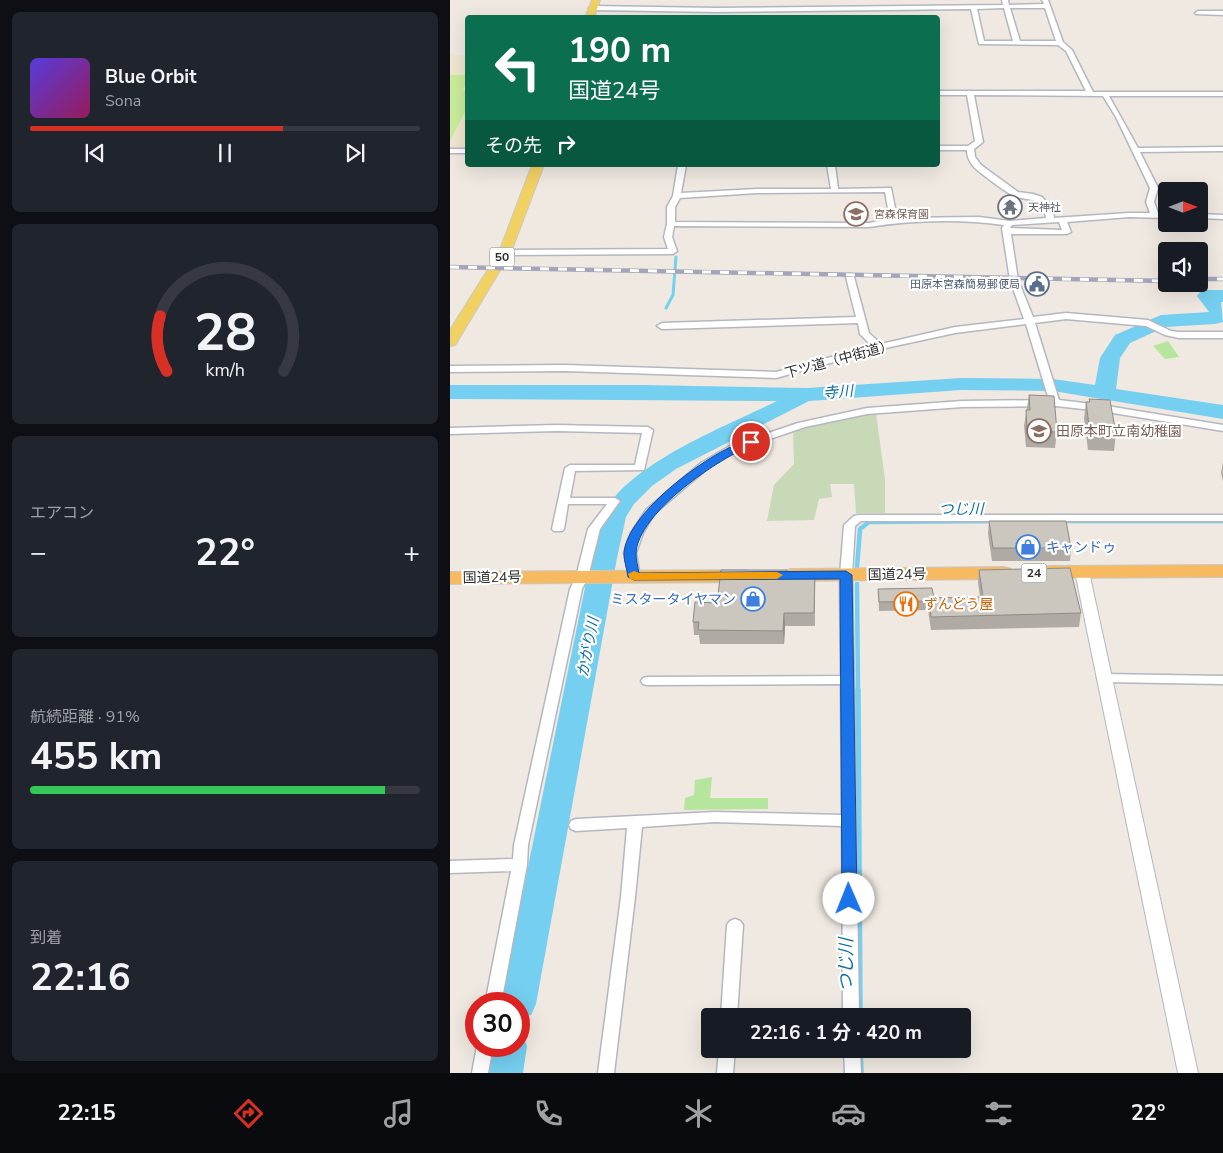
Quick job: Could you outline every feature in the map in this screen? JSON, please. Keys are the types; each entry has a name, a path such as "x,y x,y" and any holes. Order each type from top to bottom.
{"highway":[{"name":"国道24号","path":"450,578 1223,571"}],"main road":[{"name":"50","path":"450,342 505,252 537,167"}],"street":[{"path":"741,9 742,0"},
{"path":"594,4 722,10 874,3 973,6 1006,3 1046,3 1060,43 1069,50 1091,94"},
{"path":"1006,3 1017,43"},
{"path":"973,6 981,43 1060,43"},
{"path":"721,15 722,10"},
{"path":"1198,12 1223,13"},
{"path":"940,93 1223,94"},
{"path":"940,148 970,148 978,142 971,94"},
{"path":"1105,94 1119,117 1154,188 1150,202 1155,215"},
{"path":"970,148 971,158 978,167 1016,194 1033,196 1039,199 1049,210 1050,219"},
{"path":"1135,150 1223,150"},
{"path":"450,151 465,151"},
{"path":"505,252 673,251 668,237 671,224 671,207 677,196 682,167"},
{"path":"832,167 835,190"},
{"path":"677,196 757,191 888,190 894,221"},
{"path":"671,224 850,225 880,224 894,221 979,219 1010,223 1050,219 1158,215"},
{"path":"1208,216 1223,217"},
{"path":"1007,232 1066,232 1062,219"},
{"path":"1010,223 1006,228 1014,280 1029,319 1054,400"},
{"path":"850,277 865,334 879,347"},
{"name":"下ツ道（中街道）","path":"450,369 564,368 776,375 879,347 954,330 1029,319 1066,316 1114,318 1148,323 1168,333 1179,335 1223,335"},
{"path":"662,326 862,320"},
{"path":"630,577 630,553 637,533 650,512 705,465 734,448 802,425 867,411 1054,400 1223,428"},
{"path":"450,431 557,428 648,430 640,468 570,468 558,529"},
{"path":"495,992 520,865 521,845 576,589 585,577 594,529 615,501 564,501"},
{"path":"852,1008 846,575 850,525 858,518 1223,518"},
{"path":"1082,572 1188,1073"},
{"path":"1103,678 1223,680"},
{"path":"646,681 847,680"},
{"path":"576,825 715,817 848,821"},
{"path":"606,1073 628,897 635,822"},
{"path":"450,867 520,865"},
{"path":"730,1008 735,924"},
{"path":"480,1073 483,1057"},
{"path":"725,1073 726,1058"},
{"path":"852,1058 852,1073"}],"shaded area":[{"path":"450,53 456,53 455,55 465,55 465,149 450,149"}],"green space":[{"path":"450,75 465,75 463,90 465,90 465,112 450,141"},
{"path":"1168,341 1179,357 1165,359 1153,346"},
{"path":"876,413 885,479 885,513 856,513 854,484 830,484 832,497 819,499 814,520 767,521 774,485 794,464 793,430 832,420"},
{"path":"712,777 710,798 768,798 768,809 684,810 685,798 694,795 695,780"}],"building":[{"path":"1029,395 1054,396 1057,432 1027,431 1026,410 1030,410"},
{"path":"1089,399 1110,400 1116,434 1090,433 1086,402 1090,402"},
{"path":"989,521 1066,521 1071,548 993,548"},
{"path":"1070,568 1081,613 931,617 929,598 983,597 979,570"},
{"path":"721,570 787,570 786,574 815,574 814,613 784,613 783,631 698,630 699,622 693,622 695,602 717,603"},
{"path":"932,588 934,598 929,598 929,601 879,602 878,589"}],"waterway":[{"path":"666,308 673,295 676,257"},
{"path":"1105,392 1110,358 1122,339 1161,321 1215,318 1221,315 1207,296 1223,296"},
{"name":"寺川","path":"450,392 642,392 807,395 961,384 1053,385 1223,412"},
{"name":"かがり川","path":"520,992 604,558 614,517 625,500 644,481 668,464 800,398"},
{"name":"つじ川","path":"857,567 860,529 869,522 995,521"},
{"name":"つじ川","path":"1060,521 1223,521"},
{"name":"つじ川","path":"857,584 858,691"},
{"name":"つじ川","path":"858,690 860,1008"},
{"name":"かがり川","path":"504,1073 507,1057"},
{"name":"つじ川","path":"860,1058 861,1073"}],"railway":[{"path":"450,267 1158,281"},
{"path":"1208,279 1223,279"}],"slow traffic":[{"path":"634,574 634,577 777,575"}],"place":[{"name":"天神社","path":"1010,207"},
{"name":"宮森保育園","path":"856,214"},
{"name":"田原本宮森簡易郵便局","path":"1037,284"},
{"name":"田原本町立南幼稚園","path":"1039,431"},
{"name":"キャンドゥ","path":"1028,547"},
{"name":"ミスタータイヤマン","path":"753,599"},
{"name":"ずんどう屋","path":"906,604"}],"route":[{"path":"751,442 734,448 705,465 650,512 637,533 630,553 634,577 846,575 849,899"}]}
